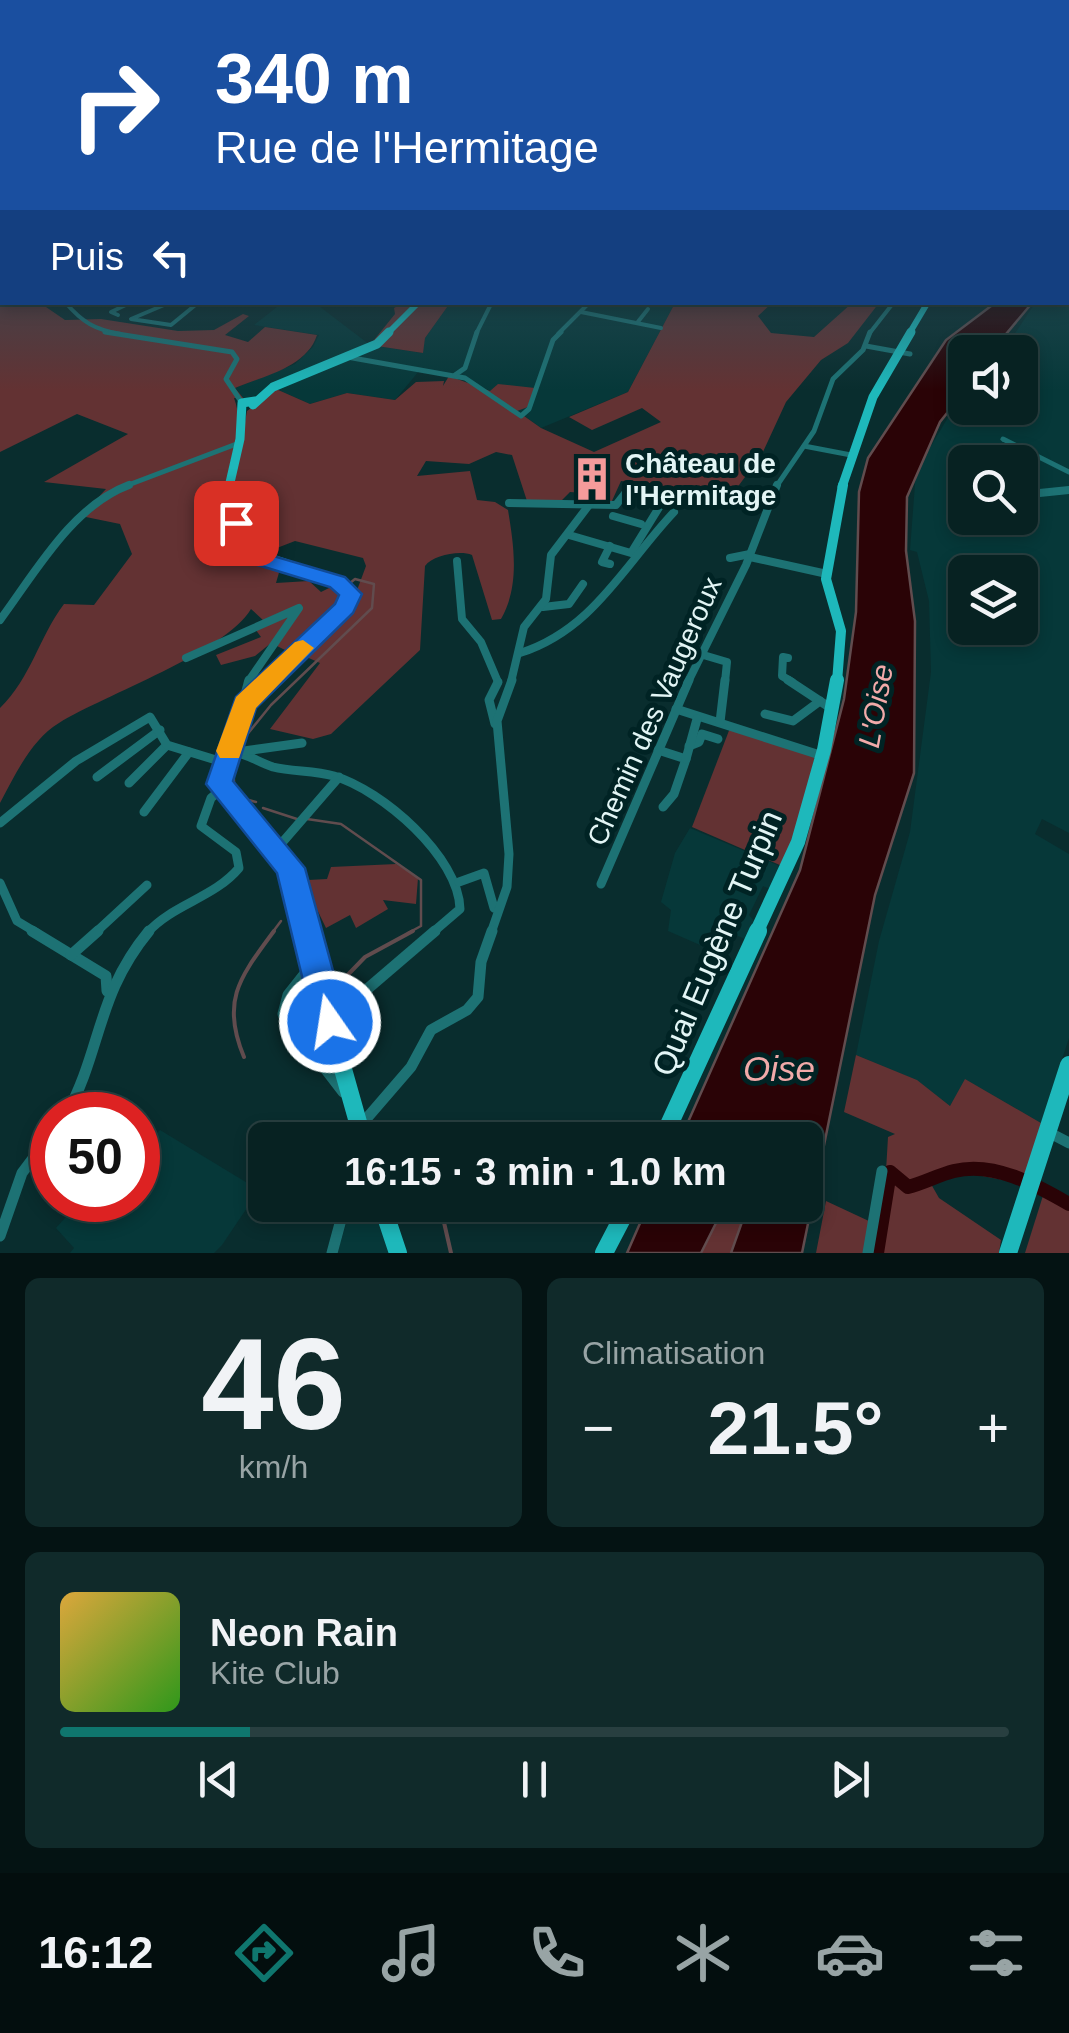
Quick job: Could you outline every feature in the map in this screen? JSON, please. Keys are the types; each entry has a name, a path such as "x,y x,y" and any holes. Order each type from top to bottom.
{"main road":[{"path":"355,1122 292,883 276,854 219,784 233,749 239,714 247,700 350,602 346,586 249,553 226,500 246,402 378,342 417,305"},
{"path":"827,574 850,456 867,410 905,353 926,305"},
{"name":"Quai Eugène Turpin","path":"670,1122 798,842 823,756 826,705 843,644 827,574"},
{"path":"1008,1253 1069,1065"},
{"path":"387,1222 394,1247"},
{"path":"604,1253 620,1222"}],"street":[{"path":"68,305 81,321 99,331 232,352 236,361 226,377 246,402"},
{"path":"118,315 111,312 126,305"},
{"path":"164,305 131,319 171,324 194,305"},
{"path":"455,375 465,368 470,346 490,305"},
{"path":"348,358 455,375 490,392 521,416 529,410 554,340 587,305"},
{"name":"Chemin des Vaugeroux","path":"601,884 700,654 750,555 780,474 804,446 822,414 833,379 866,346 872,326 892,305"},
{"path":"638,323 648,309"},
{"path":"580,312 661,328"},
{"path":"866,346 905,353"},
{"path":"1002,439 1069,472"},
{"path":"0,620 63,535 115,490 239,443"},
{"path":"804,446 850,456"},
{"path":"1038,493 1069,490"},
{"path":"569,536 632,552 641,528 652,522 664,501 628,492 616,504 610,519 641,528"},
{"path":"509,503 616,504"},
{"path":"496,728 520,653 524,627 543,607 548,564 589,504"},
{"path":"520,653 552,645 586,620 626,572 645,539 674,512"},
{"path":"610,546 602,562 610,564"},
{"path":"730,558 750,555 827,574"},
{"path":"457,561 462,619 481,642 498,682"},
{"path":"543,607 569,604 582,584"},
{"path":"186,658 299,608 250,675 247,700"},
{"path":"700,654 728,657 720,722"},
{"path":"766,714 793,722 826,705 782,676 782,657 788,658"},
{"path":"498,682 511,683"},
{"path":"367,1122 411,1067 432,1030 467,1010 478,998 481,962 506,887 506,814 496,728 488,700 498,682"},
{"path":"676,710 823,756"},
{"path":"0,823 49,781 150,717 168,745 189,752 302,743"},
{"path":"663,807 674,794 696,719"},
{"path":"96,777 160,730"},
{"path":"689,746 699,742 702,734 718,739"},
{"path":"129,783 168,745"},
{"path":"233,749 266,766 339,777 406,819 459,882 460,909 330,1022"},
{"path":"658,750 686,759"},
{"path":"144,812 189,752"},
{"path":"276,854 339,777"},
{"path":"107,996 155,922 229,880 239,868 236,852 201,826 211,798 222,789"},
{"path":"459,882 484,873 494,908"},
{"path":"0,883 17,921 108,978 107,996 86,1074 77,1092"},
{"path":"71,955 147,886"},
{"path":"315,962 288,995 282,1014 346,1096 350,1095"},
{"path":"1048,1132 1069,1143"},
{"path":"0,1236 5,1202 30,1162"},
{"path":"868,1253 882,1171"},
{"path":"332,1253 340,1222"}],"shaded area":[{"path":"0,305 52,305 46,307 65,320 101,319 178,331 214,330 243,314 249,316 225,335 248,342 265,327 317,335 312,346 294,363 235,388 244,399 234,398 238,428 228,473 227,505 243,548 261,562 280,569 276,583 309,581 321,592 333,586 349,595 291,653 271,643 255,656 221,665 216,655 261,637 253,626 264,621 251,609 217,641 191,657 59,723 32,748 0,803 0,708 20,684 64,604 94,605 132,554 120,524 81,516 106,489 44,482 128,434 77,414 0,452"},
{"path":"279,305 318,305 370,345 422,353 425,338 449,305 674,305 628,392 541,428 490,391 460,377 419,371 395,400 347,393 310,404 276,389 244,399 235,388 295,364 313,347 319,335 254,325"},
{"path":"449,305 425,338 423,353 370,345 395,314 394,308"},
{"path":"674,305 770,305 758,316 771,333 814,337 850,305 877,305 848,343 821,360 786,402 762,454 728,500 685,485 680,489 621,481 611,503 596,502 605,478 598,470 580,476 584,484 599,488 597,494 570,492 560,502 527,501 512,455 496,452 469,464 426,461 417,476 470,471 477,500 495,502 508,510 513,580 501,619 492,620 472,555 440,556 425,566 420,650 331,734 313,739 270,729 320,663 302,655 353,601 366,566 363,558 295,541 264,553 250,548 232,493 247,411 276,389 310,404 347,393 395,400 416,382 444,381 443,386 449,376 490,391 498,384 535,388 528,407 517,411 541,428 594,452 661,422 642,408 592,430 569,417 628,392"},
{"path":"1034,305 1069,305 1069,833 1042,819 1035,834 1069,854 1069,1038 1041,1123 966,1080 950,1106 916,1080 856,1055 879,941 910,832 931,672 929,601 917,552 910,550 916,471 948,417 948,425 1038,425 1038,335 1014,335"},
{"path":"730,728 815,756 800,821 782,866 692,827"},
{"path":"690,828 782,867 772,890 763,886 749,915 756,923 747,940 718,927 707,948 668,931 671,910 661,902 675,853"},
{"path":"396,864 418,878 416,904 383,900 388,909 356,928 350,915 326,928 311,897 302,900 309,895 308,880 327,879 331,867"},
{"path":"856,1055 917,1080 950,1106 965,1079 1041,1123 1024,1184 961,1172 931,1184 939,1198 1001,1240 999,1253 816,1253 826,1201 871,1222 886,1171 888,1137 895,1134 844,1112"},
{"path":"160,1130 248,1183 248,1206 214,1253 70,1253 74,1248 56,1228 61,1222 160,1222"},
{"path":"1046,1186 1069,1198 1069,1253 1025,1253"},
{"path":"347,1222 381,1222 389,1253 337,1253"},
{"path":"716,1222 742,1222 731,1253 701,1253"}],"water":[{"path":"992,305 1030,305 1005,335 953,335"},
{"path":"948,338 948,412 907,497 906,551 915,621 914,773 875,895 823,1150 823,1122 688,1122 800,870 844,699 856,612 859,492 868,458"},
{"path":"641,1222 716,1222 701,1253 627,1253"},
{"path":"742,1222 808,1222 802,1253 731,1253"}],"waterway":[{"path":"237,747 271,705 372,608 374,584 355,579 350,583"},
{"path":"233,767 235,796 256,802"},
{"path":"263,808 300,820"},
{"path":"307,819 341,824 421,880 421,926 408,933"},
{"path":"272,933 281,921"},
{"path":"244,1057 237,1037 234,1004 244,976 274,931"},
{"path":"337,986 365,957 413,931"},
{"path":"344,1015 354,1028"},
{"path":"362,1041 366,1049 362,1058"},
{"path":"877,1253 890,1172 908,1187 954,1171 984,1169 1029,1183 1069,1204"},
{"path":"444,1222 451,1253"}],"slow traffic":[{"path":"229,751 245,704 303,648"}],"place":[{"name":"Château de l'Hermitage","path":"592,479"}],"route":[{"path":"236,523 246,549 256,558 338,582 351,594 345,608 245,704 219,784 230,802 290,868 330,1022"}],"water label":[{"name":"L'Oise","path":"876,706"},
{"name":"Oise","path":"779,1069"}]}
